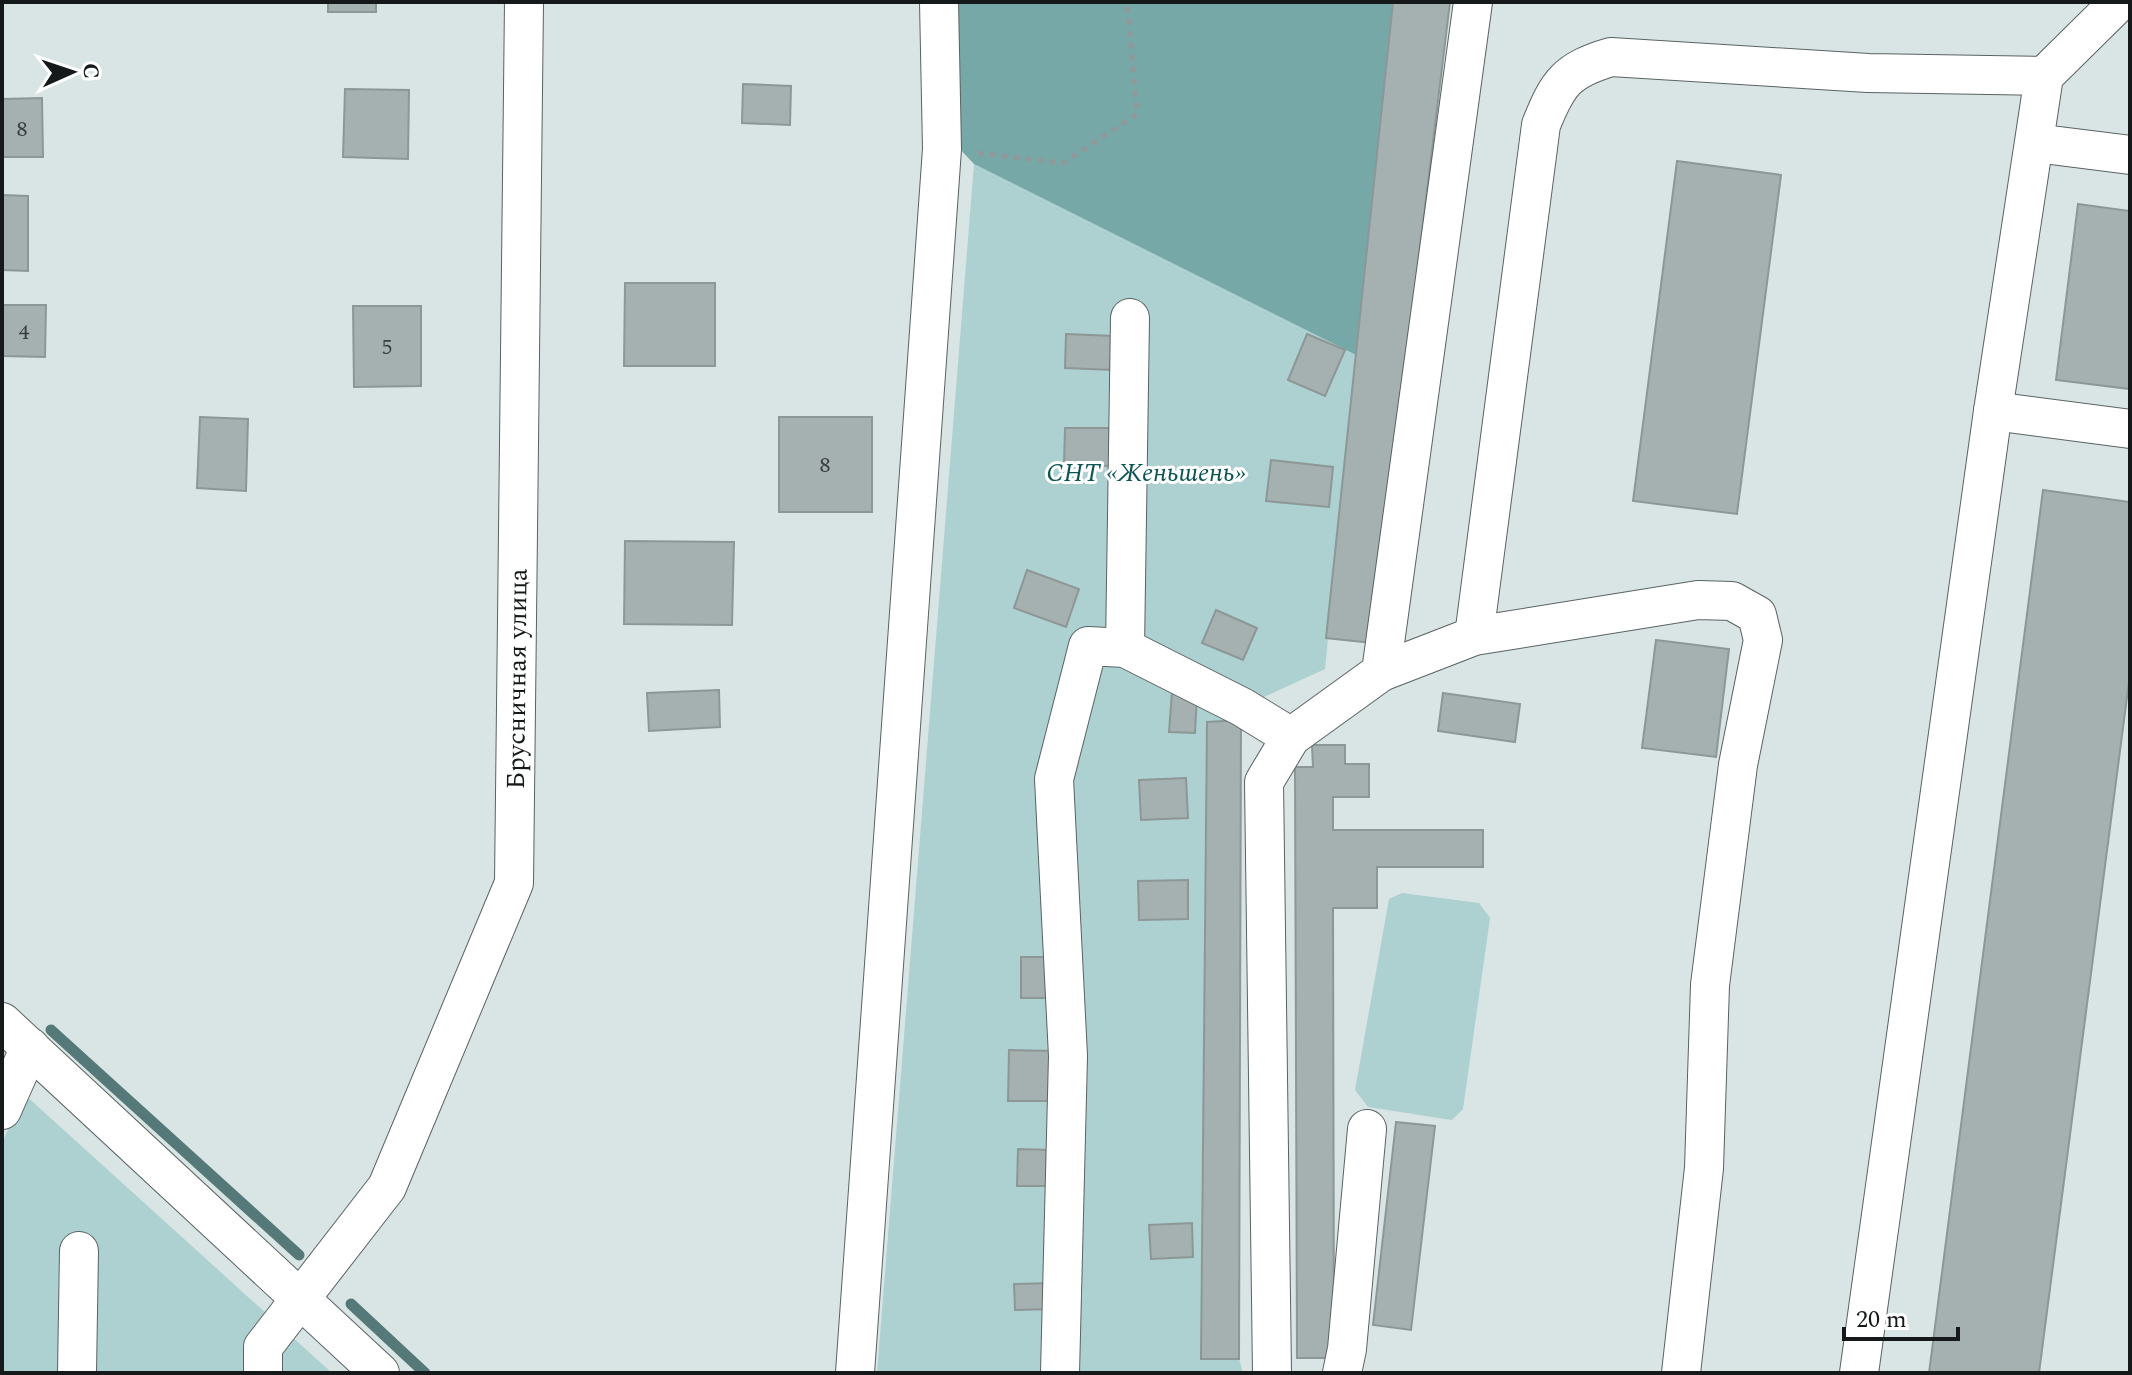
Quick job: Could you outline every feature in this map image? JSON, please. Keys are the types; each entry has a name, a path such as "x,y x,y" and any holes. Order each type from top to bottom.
{"street":[{"name":"Брусничная улица","path":"263,1373 263,1347 387,1187 514,883 524,2"},
{"path":"855,1373 942,149 939,2"},
{"path":"1381,672 1473,2"},
{"path":"1859,1373 1993,411 2044,76 2119,2"},
{"path":"1474,636 1541,125 1555,89 1579,66 1611,57 1868,73 2044,76"},
{"path":"2035,143 2130,155"},
{"path":"1125,648 1130,318"},
{"path":"1993,411 2130,429"},
{"path":"1272,1373 1264,782 1291,737 1381,672 1474,636 1698,600 1732,601 1757,615 1763,640 1738,765 1710,985 1704,1168 1681,1373"},
{"path":"1060,1373 1068,1056 1054,779 1088,646 1125,648 1242,707 1291,737"},
{"path":"2,1022 300,1302 380,1373"},
{"path":"2,1110 30,1047"},
{"path":"1342,1373 1367,1129"},
{"path":"77,1373 79,1251"}],"path":[{"path":"942,149 1063,163 1137,114 1127,2"}],"green space":[{"name":"СНТ «Женьшень»","path":"974,164 1356,355 1325,669 1242,707 1241,720 1207,722 1201,1358 1239,1359 1243,1373 877,1373"},
{"path":"1402,893 1479,903 1490,918 1463,1109 1452,1120 1368,1107 1355,1090 1389,899"},
{"path":"24,1094 332,1373 2,1373 2,1143"}],"shaded area":[{"path":"953,2 1393,2 1356,355 974,164 956,145"}],"building":[{"path":"328,2 376,2 376,12 328,12"},
{"path":"1393,2 1450,2 1372,643 1326,638"},
{"path":"743,84 791,86 790,125 742,123"},
{"path":"345,89 409,90 408,159 343,157"},
{"path":"42,98 43,157 2,157 2,99"},
{"path":"1677,161 1781,175 1737,514 1633,501"},
{"path":"2,195 28,196 28,271 2,270"},
{"path":"2078,204 2130,211 2130,389 2056,380"},
{"path":"625,283 715,283 715,366 624,366"},
{"path":"2,305 46,305 45,357 2,356"},
{"path":"353,306 421,306 421,386 354,387"},
{"path":"1066,334 1114,336 1113,370 1065,368"},
{"path":"1307,334 1345,350 1325,396 1288,380"},
{"path":"200,417 248,419 246,491 197,488"},
{"path":"779,417 872,417 872,512 779,512"},
{"path":"1065,428 1114,428 1114,466 1064,465"},
{"path":"1271,460 1333,467 1329,507 1266,501"},
{"path":"2043,490 2130,502 2130,674 2039,1373 1929,1373"},
{"path":"625,541 734,542 732,625 624,624"},
{"path":"1027,570 1079,589 1066,627 1014,608"},
{"path":"1216,610 1257,628 1243,660 1202,643"},
{"path":"1656,640 1729,649 1716,757 1642,748"},
{"path":"719,690 720,727 649,731 647,693"},
{"path":"1172,692 1197,694 1195,733 1169,732"},
{"path":"1443,693 1520,704 1515,742 1438,731"},
{"path":"1241,720 1239,1359 1201,1359 1207,722"},
{"path":"1312,745 1345,745 1345,764 1369,764 1369,797 1333,797 1333,830 1483,830 1483,867 1377,867 1377,908 1333,908 1334,1358 1297,1358 1295,767 1313,767"},
{"path":"1186,778 1188,818 1141,820 1139,780"},
{"path":"1188,880 1188,919 1139,920 1138,881"},
{"path":"1021,957 1052,957 1052,998 1021,998"},
{"path":"1009,1050 1057,1051 1056,1101 1008,1101"},
{"path":"1396,1122 1435,1126 1411,1330 1373,1325"},
{"path":"1018,1149 1051,1150 1050,1186 1017,1186"},
{"path":"1192,1223 1193,1257 1151,1259 1149,1225"},
{"path":"1051,1283 1052,1309 1015,1310 1014,1284"}],"waterway":[{"path":"51,1030 299,1255"},
{"path":"351,1304 425,1373"}]}
